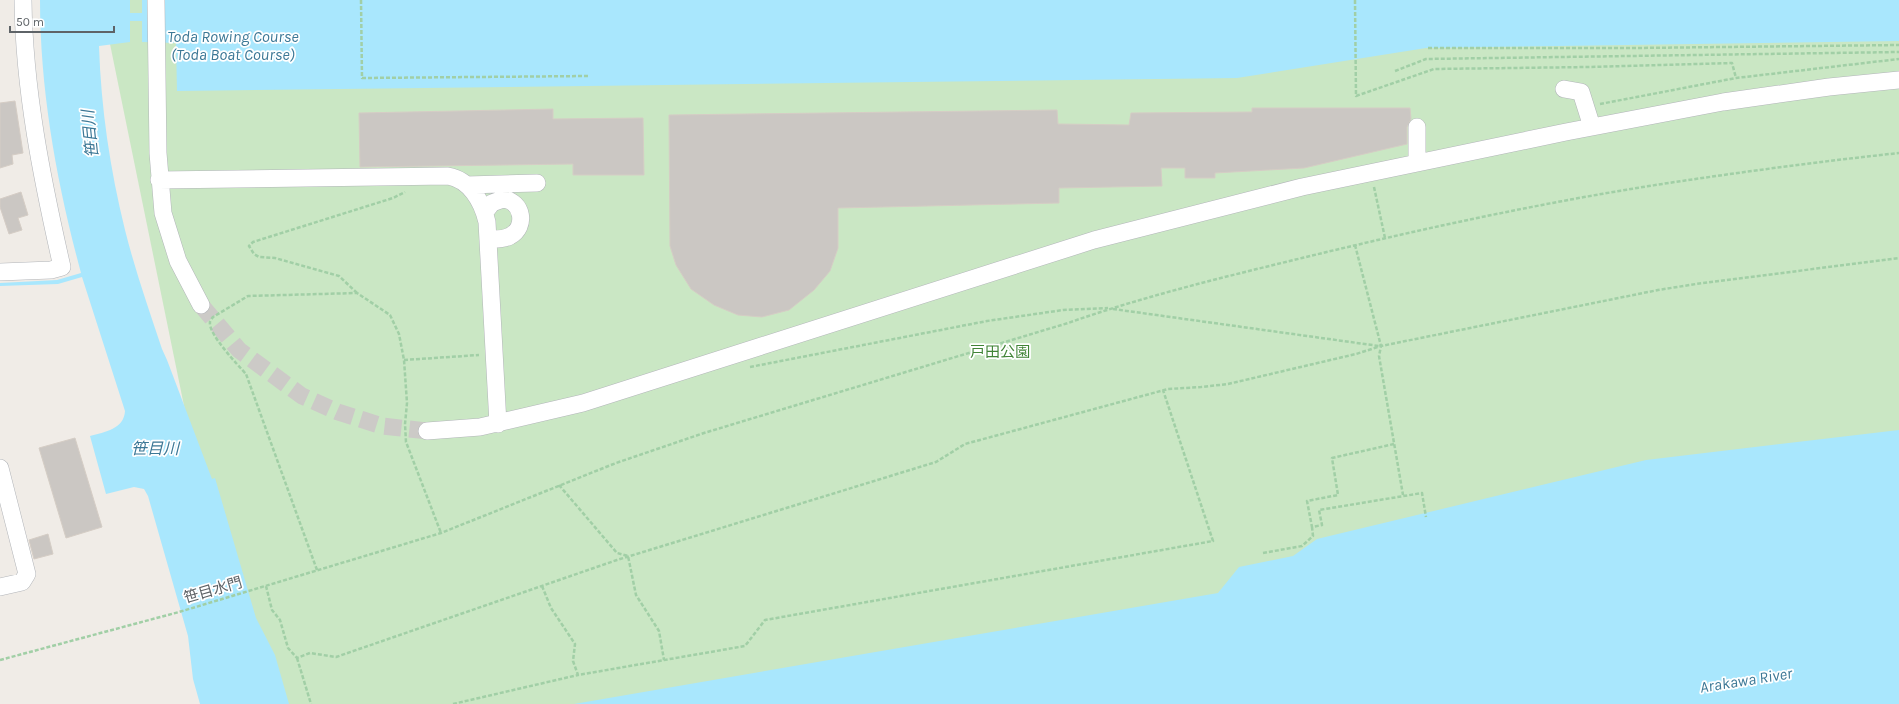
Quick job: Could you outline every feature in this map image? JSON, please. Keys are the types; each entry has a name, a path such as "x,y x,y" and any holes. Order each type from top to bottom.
{"street":[{"path":"0,272 52,270 62,267 45,195 31,106 26,64 23,0"},
{"path":"156,0 159,180 163,213 172,245 185,276 201,305"},
{"path":"427,431 462,429 498,424 583,403 1094,240 1302,187 1592,127 1723,102 1829,87 1899,80"},
{"path":"1564,89 1581,92 1592,127"},
{"path":"1417,127 1417,163"},
{"path":"159,180 448,176 455,177 467,185 478,197 485,212 488,239 498,424"},
{"path":"467,185 537,183"},
{"path":"485,212 492,203 503,199 513,202 520,212 520,221 516,232 504,239 488,239"},
{"path":"0,468 26,574 22,582 0,587"}],"path":[{"path":"360,0 362,78 590,76"},
{"path":"1355,0 1356,96 1434,69 1732,63 1736,78"},
{"path":"1428,48 1636,48 1899,45"},
{"path":"1395,71 1426,59 1899,52"},
{"path":"1600,104 1736,78 1899,59"},
{"path":"1110,308 1232,275 1355,245 1512,211 1675,182 1899,153"},
{"path":"410,176 408,187 403,194 253,242 249,246 254,254 259,257 275,258 339,276 358,293 385,311 393,319 399,334 404,360 407,403 405,424 406,442 441,532"},
{"path":"1380,184 1373,188 1385,238"},
{"path":"1355,245 1380,346 1378,356 1403,495"},
{"path":"297,658 310,654 336,657 628,556 936,462 965,444 1163,390 1228,384 1356,354 1380,346 1558,309 1696,284 1899,258"},
{"path":"317,570 246,374 223,348 213,332 210,322 213,317 226,308 248,296 358,293"},
{"path":"747,368 987,321 1063,310 1110,308 1380,346"},
{"name":"笹目水門","path":"0,660 179,612 441,532 616,463 704,433 1068,323 1110,308"},
{"path":"404,360 479,355"},
{"path":"453,704 578,675 745,646 765,620 1213,541 1163,390"},
{"path":"1263,553 1302,546 1313,536 1307,501 1338,495 1332,458 1394,444"},
{"path":"559,485 617,553 628,556"},
{"path":"1312,527 1322,525 1319,510 1422,493 1426,517"},
{"path":"628,556 636,595 659,631 664,660"},
{"path":"266,586 272,610 280,620 288,648 297,658 311,704"},
{"path":"542,586 551,608 575,644 574,661 578,675"}],"green space":[{"name":"戸田公園","path":"101,0 1899,0 1899,652 1516,704 245,704"}],"water":[{"name":"Toda Rowing Course (Toda Boat Course)","path":"40,0 130,0 130,13 142,13 142,0 1899,0 1899,41 1426,48 1237,78 177,91 176,43 142,42 142,21 130,21 130,42 99,46 107,138 125,230 142,290 162,349 212,479 215,478 256,618 275,655 289,704 200,704 193,679 188,636 148,496 144,489 134,487 106,494 90,436 113,429 121,422 125,411 82,277 58,284 0,286 0,283 57,280 81,273 57,172 43,69"},
{"name":"Arakawa River","path":"1899,430 1899,704 574,704 1218,593 1239,567 1293,556 1317,539 1646,460"}],"building":[{"path":"15,101 23,153 12,155 13,164 0,168 0,103"},
{"path":"1252,108 1410,108 1411,119 1407,127 1407,144 1304,168 1215,173 1215,178 1185,178 1185,168 1161,168 1162,186 1059,188 1059,203 838,208 838,248 830,271 814,290 789,310 762,317 738,315 714,305 691,289 676,265 670,246 669,115 1057,110 1058,124 1129,125 1131,113 1252,112"},
{"path":"553,109 553,119 643,118 644,175 573,175 573,164 360,167 359,113"},
{"path":"21,192 28,215 18,218 22,230 9,234 0,207 0,199"},
{"path":"75,438 102,527 66,538 39,448"},
{"path":"48,534 53,554 34,559 29,540"}],"tunnel":[{"path":"201,305 239,350 302,396 338,412 382,426 427,431"}],"water label":[{"name":"笹目川","path":"90,134"},
{"name":"笹目川","path":"155,448"}]}
